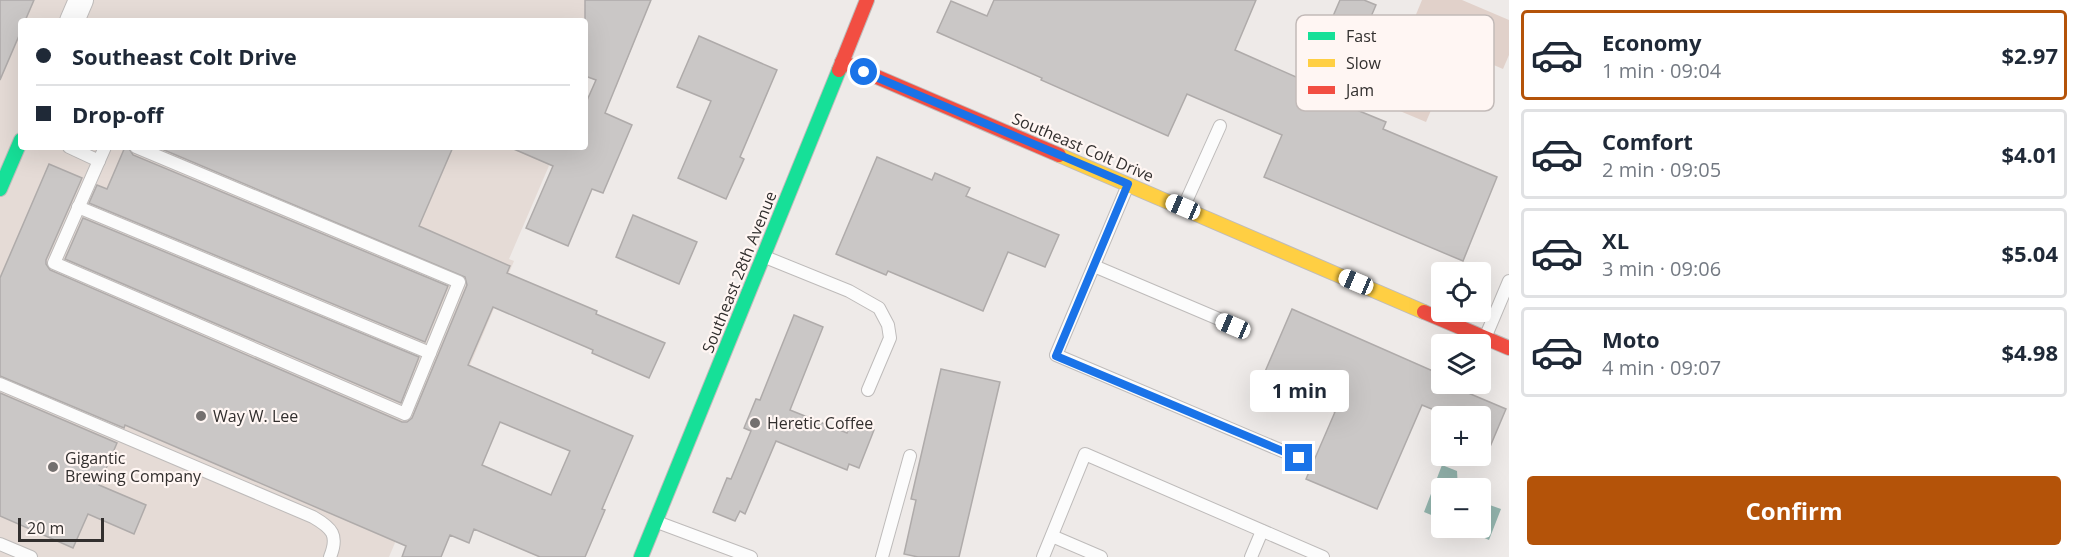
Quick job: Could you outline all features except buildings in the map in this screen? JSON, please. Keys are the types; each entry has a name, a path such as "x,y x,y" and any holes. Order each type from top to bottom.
{"street":[{"path":"73,18 81,0"},
{"name":"Southeast 28th Avenue","path":"641,557 867,0"},
{"name":"Southeast Colt Drive","path":"842,62 1476,334"},
{"path":"0,189 18,147"},
{"name":"Southeast Colt Drive","path":"1491,340 1509,348"}],"lane":[{"path":"1183,207 1220,126"},
{"path":"75,150 99,161"},
{"path":"104,150 54,263 405,414 459,282 143,150"},
{"path":"1128,184 1056,356 1299,458"},
{"path":"78,207 430,353"},
{"path":"764,257 849,291 879,308 888,325 890,338 868,390"},
{"path":"1094,266 1233,326"},
{"path":"1487,334 1509,281"},
{"path":"0,384 313,517 329,526 332,532 334,546 330,557"},
{"path":"1043,557 1084,454 1323,557"},
{"path":"882,557 910,456"},
{"path":"656,522 751,557"},
{"path":"1251,557 1262,531"},
{"path":"1052,536 1101,557"},
{"path":"0,544 31,557"}],"shaded area":[{"path":"0,0 651,0 616,88 588,77 588,18 18,18 18,150 556,150 509,259 514,261 389,557 0,557"},
{"path":"1422,0 1462,0 1509,20 1509,55 1503,69 1494,65 1494,15 1416,15"},
{"path":"1400,111 1431,111 1426,122"}],"water":[{"path":"1442,466 1457,471 1457,478 1437,478"},
{"path":"1431,494 1431,515 1424,512"},
{"path":"1491,505 1501,509 1491,535"}],"traffic: fast":[{"path":"641,557 839,70"},
{"path":"0,189 18,147"}],"traffic: slow":[{"path":"1059,155 1424,312"}],"traffic: jam":[{"path":"839,70 867,0"},
{"path":"842,62 1059,155"},
{"path":"1424,312 1509,348"}],"place":[{"name":"Way W. Lee","path":"201,416"},
{"name":"Heretic Coffee","path":"755,423"},
{"name":"Gigantic Brewing Company","path":"53,467"}],"route":[{"path":"864,72 1128,184 1056,356 1299,458"}]}
